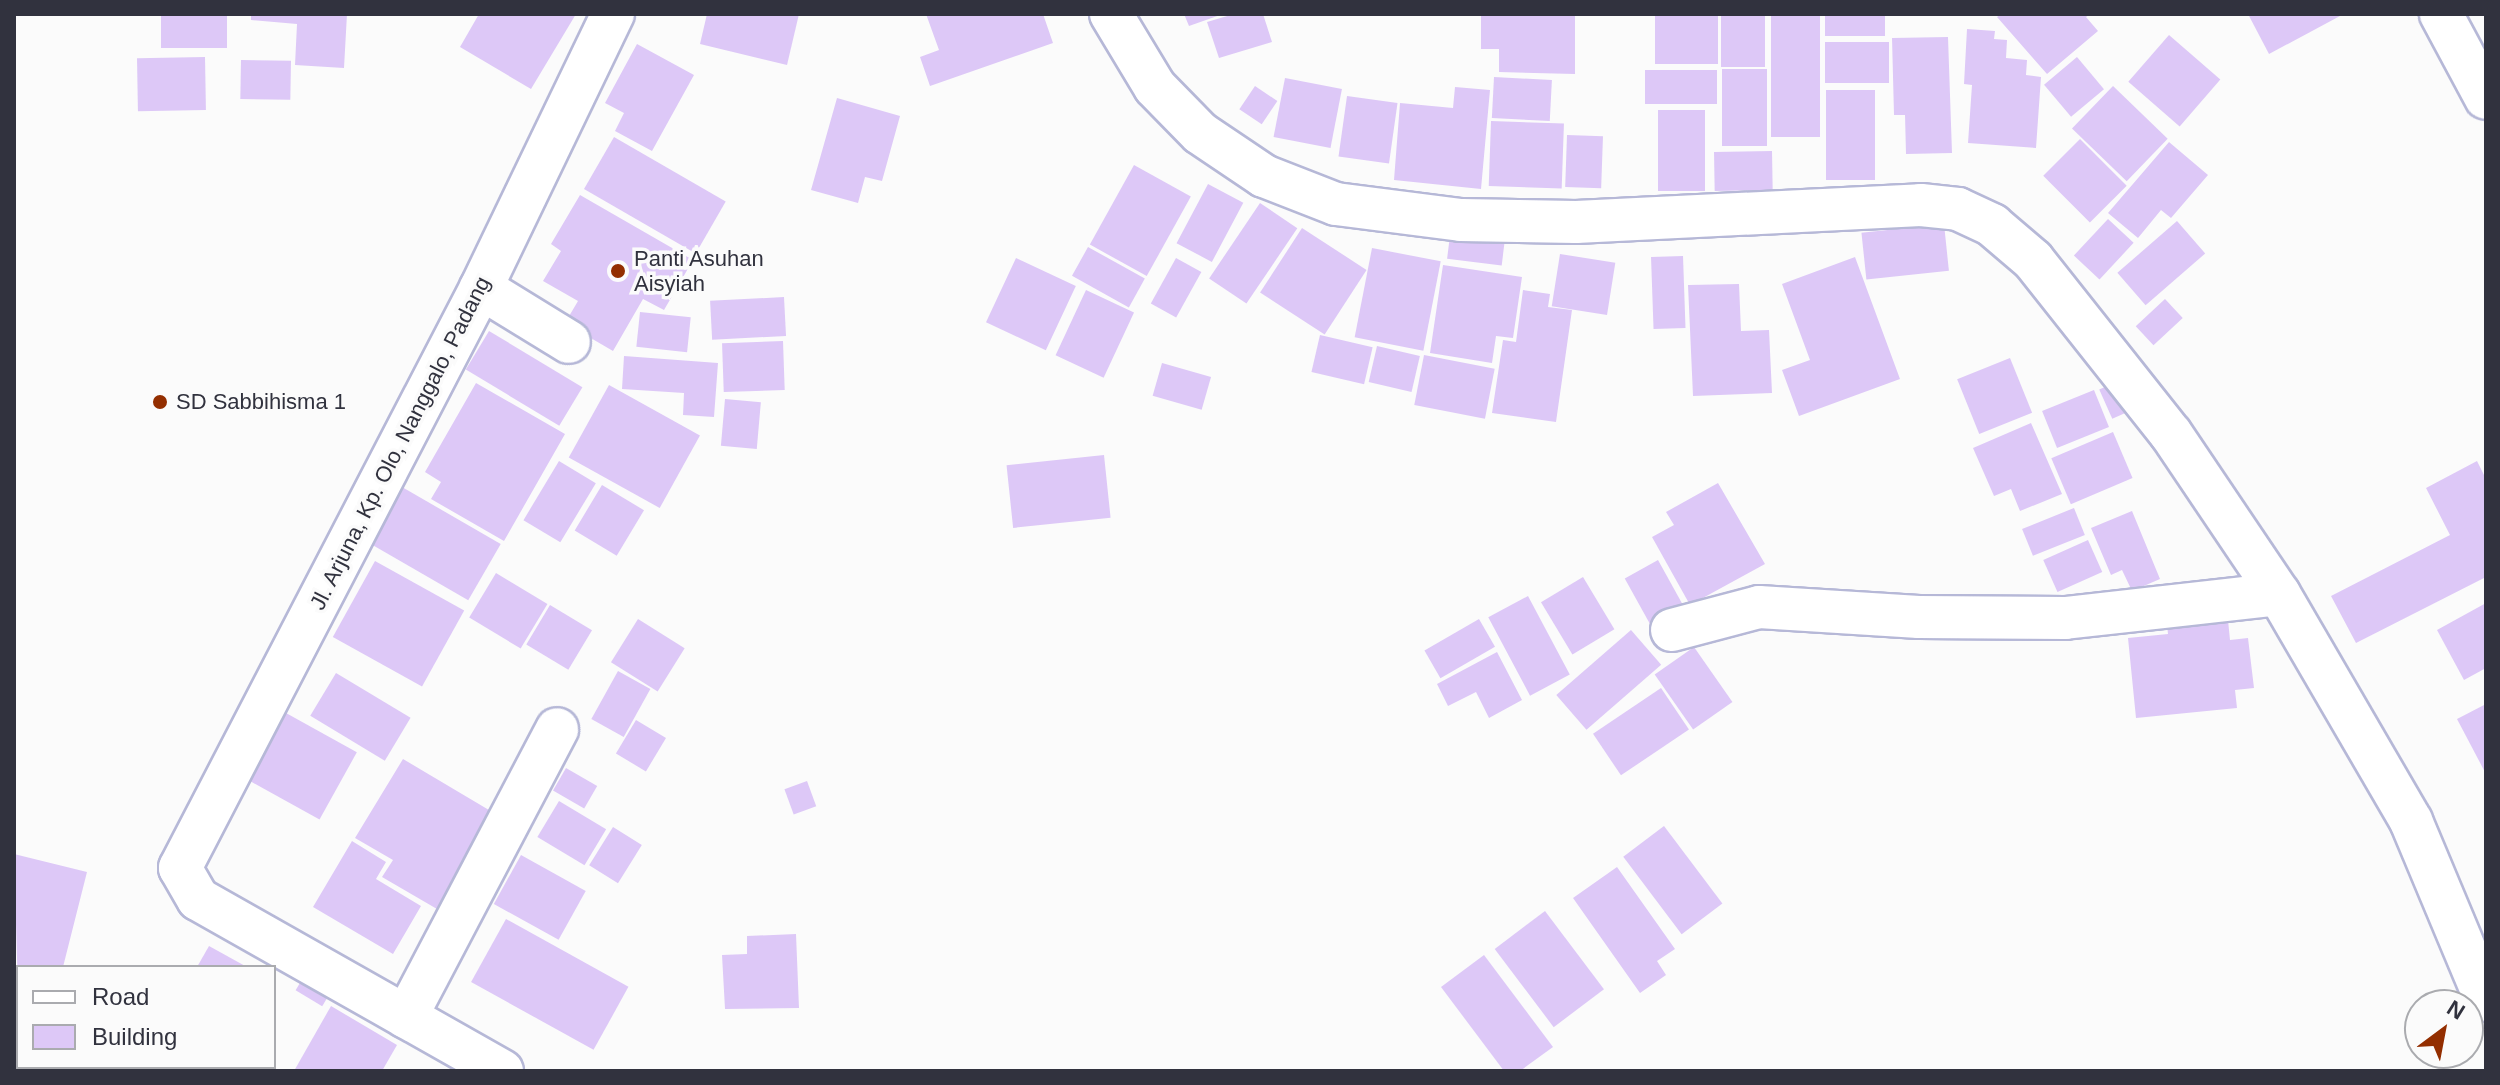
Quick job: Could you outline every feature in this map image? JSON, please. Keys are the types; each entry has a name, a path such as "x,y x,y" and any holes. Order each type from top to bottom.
{"street":[{"name":"Jl. Arjuna, Kp. Olo, Nanggalo, Padang","path":"406,1017 198,899 180,868 481,288 613,14"},
{"path":"1111,14 1134,57 1176,111 1264,176 1336,204 1398,214 1576,222 1921,205 1958,209 1992,225 2033,260 2171,434 2279,594 2411,821 2486,1000"},
{"path":"2441,14 2486,98"},
{"path":"481,288 569,342"},
{"path":"1672,630 1759,607 1919,617 2065,618 2279,594"},
{"path":"502,1071 406,1017 557,729"}],"building":[{"path":"161,14 227,14 227,48 161,48"},
{"path":"251,14 347,14 344,68 295,65 297,24 251,20"},
{"path":"479,14 576,14 531,89 460,47"},
{"path":"707,14 799,14 787,65 700,44"},
{"path":"926,14 1043,14 1053,43 930,86 920,57 939,50"},
{"path":"1184,14 1223,14 1189,26"},
{"path":"1234,14 1263,14 1272,42 1219,58 1207,22"},
{"path":"1481,14 1575,14 1575,74 1499,72 1499,49 1481,49"},
{"path":"1655,14 1718,14 1718,64 1655,64"},
{"path":"1721,14 1765,14 1765,67 1721,67"},
{"path":"1771,14 1820,14 1820,137 1771,137"},
{"path":"1825,14 1885,14 1885,36 1825,36"},
{"path":"2001,14 2090,14 2086,17 2098,31 2047,74 1997,17"},
{"path":"2248,14 2338,14 2340,16 2269,54"},
{"path":"1967,29 1995,31 1994,39 2007,40 2006,58 2027,60 2026,75 2041,77 2036,148 1968,143 1972,85 1964,84"},
{"path":"2169,35 2220,80 2180,126 2128,82"},
{"path":"1948,37 1952,153 1906,154 1905,115 1894,115 1892,38"},
{"path":"1825,42 1889,42 1889,83 1825,83"},
{"path":"637,44 694,75 652,151 615,131 624,113 605,103"},
{"path":"205,57 206,110 138,111 137,58"},
{"path":"2077,57 2104,89 2071,117 2044,85"},
{"path":"241,60 291,61 290,100 240,99"},
{"path":"1722,69 1767,69 1767,146 1722,146"},
{"path":"1645,70 1717,70 1717,104 1645,104"},
{"path":"1494,77 1552,80 1550,121 1492,118"},
{"path":"1285,78 1342,89 1330,148 1274,137"},
{"path":"1255,86 1277,101 1262,124 1239,109"},
{"path":"2113,86 2168,139 2127,181 2072,128"},
{"path":"1455,87 1490,90 1481,189 1394,180 1400,103 1453,108"},
{"path":"1826,90 1875,90 1875,180 1826,180"},
{"path":"1347,96 1398,103 1389,164 1339,156"},
{"path":"837,98 900,116 882,181 865,177 858,203 811,190"},
{"path":"1658,110 1705,110 1705,191 1658,191"},
{"path":"1491,121 1564,124 1562,189 1489,186"},
{"path":"1567,135 1603,136 1601,188 1565,187"},
{"path":"614,137 726,202 696,253 584,189"},
{"path":"2080,139 2127,186 2090,222 2043,176"},
{"path":"2169,142 2208,175 2171,218 2161,210 2138,238 2108,213"},
{"path":"1772,151 1773,190 1715,191 1714,152"},
{"path":"1134,165 1191,197 1147,276 1090,245"},
{"path":"1208,184 1243,203 1212,262 1177,243"},
{"name":"Panti Asuhan Aisyiah","path":"580,195 693,260 664,310 643,299 613,351 565,323 578,301 543,281 561,251 551,244"},
{"path":"1260,203 1297,228 1246,304 1209,278"},
{"path":"2108,219 2134,243 2099,279 2074,256"},
{"path":"2177,221 2205,253 2146,305 2117,273"},
{"path":"1944,224 1949,271 1866,279 1861,233"},
{"path":"1451,227 1506,234 1502,265 1447,259"},
{"path":"1302,228 1367,270 1325,335 1260,293"},
{"path":"1088,247 1145,279 1129,307 1072,276"},
{"path":"1372,248 1441,261 1423,351 1355,337"},
{"path":"1560,254 1615,263 1607,315 1552,306"},
{"path":"1683,256 1686,328 1654,329 1651,257"},
{"path":"1855,257 1900,379 1799,416 1782,370 1810,360 1782,284"},
{"path":"1016,258 1076,286 1046,350 986,322"},
{"path":"1176,258 1201,272 1176,318 1151,303"},
{"path":"1443,265 1522,277 1513,338 1496,336 1492,363 1430,353"},
{"path":"1739,284 1741,331 1769,330 1772,393 1693,396 1688,285"},
{"path":"1086,290 1134,312 1104,378 1056,355"},
{"path":"1523,290 1550,294 1548,307 1572,310 1556,422 1492,413 1503,340 1516,342"},
{"path":"784,297 786,336 712,340 710,301"},
{"path":"2165,299 2183,318 2153,345 2136,326"},
{"path":"640,312 691,317 687,352 636,347"},
{"path":"489,331 582,387 559,426 466,370"},
{"path":"1320,335 1373,347 1364,384 1311,372"},
{"path":"783,341 785,390 724,392 722,343"},
{"path":"1377,346 1420,356 1412,392 1369,382"},
{"path":"1424,355 1495,369 1485,419 1414,405"},
{"path":"624,356 718,363 714,417 683,415 684,393 622,389"},
{"path":"2010,358 2032,413 1979,434 1957,379"},
{"path":"1162,363 1211,377 1202,410 1153,396"},
{"path":"2123,379 2136,408 2112,419 2099,390"},
{"path":"476,383 565,434 504,541 431,499 441,482 425,472"},
{"path":"609,385 700,435 660,508 569,458"},
{"path":"2094,390 2109,427 2057,448 2042,411"},
{"path":"725,399 761,402 757,449 721,446"},
{"path":"2031,423 2062,494 2020,511 2011,489 1994,496 1973,448"},
{"path":"2113,432 2133,478 2071,504 2051,458"},
{"path":"1104,455 1111,518 1013,528 1007,465"},
{"path":"559,461 596,483 560,542 523,520"},
{"path":"2477,461 2486,479 2486,577 2356,643 2331,596 2450,535 2426,488"},
{"path":"1718,483 1765,564 1690,605 1652,537 1674,525 1666,512"},
{"path":"602,485 644,510 617,556 575,530"},
{"path":"402,487 501,544 468,600 370,543"},
{"path":"2074,508 2085,535 2033,556 2022,529"},
{"path":"2132,511 2160,579 2132,591 2122,570 2111,575 2091,528"},
{"path":"2088,540 2102,572 2057,592 2043,560"},
{"path":"1658,560 1685,609 1652,627 1625,578"},
{"path":"375,561 464,610 422,687 333,637"},
{"path":"496,573 547,604 521,648 469,618"},
{"path":"1583,577 1614,629 1572,655 1541,602"},
{"path":"1528,596 1570,675 1530,696 1488,617"},
{"path":"2486,603 2486,668 2464,680 2437,630"},
{"path":"550,605 592,630 568,670 526,644"},
{"path":"2227,610 2230,640 2248,638 2254,688 2235,690 2237,708 2136,718 2128,638 2168,634 2166,616"},
{"path":"638,619 685,648 658,691 611,662"},
{"path":"1479,619 1495,647 1440,678 1424,650"},
{"path":"1631,630 1661,665 1586,730 1556,695"},
{"path":"1694,647 1732,702 1693,729 1655,675"},
{"path":"1497,652 1522,700 1489,718 1476,692 1448,706 1437,684"},
{"path":"618,671 650,689 624,737 591,719"},
{"path":"336,673 411,718 385,761 310,716"},
{"path":"1661,688 1689,729 1621,775 1593,734"},
{"path":"2486,704 2486,774 2457,719"},
{"path":"286,713 357,752 320,820 249,780"},
{"path":"636,720 666,738 646,771 616,753"},
{"path":"403,759 494,813 437,909 382,877 393,860 355,838"},
{"path":"566,768 597,786 584,809 553,791"},
{"path":"807,781 816,806 794,815 784,789"},
{"path":"559,801 606,829 585,865 537,837"},
{"path":"1664,826 1722,903 1682,934 1623,857"},
{"path":"613,827 642,845 618,883 589,865"},
{"path":"352,841 386,862 376,879 421,906 393,954 313,907"},
{"path":"14,854 87,872 64,965 17,965"},
{"path":"521,855 586,891 559,940 494,904"},
{"path":"1617,867 1675,949 1657,961 1666,975 1640,993 1573,898"},
{"path":"1545,911 1604,989 1554,1027 1495,949"},
{"path":"506,919 628,987 594,1050 471,982"},
{"path":"796,934 799,1008 725,1009 722,955 747,954 747,936"},
{"path":"209,946 243,965 198,965"},
{"path":"1484,955 1553,1047 1520,1071 1504,1071 1441,987"},
{"path":"309,968 336,984 322,1006 296,990"},
{"path":"331,1006 397,1045 382,1071 294,1071"}],"place":[{"name":"Panti Asuhan Aisyiah","path":"618,271"},
{"name":"SD Sabbihisma 1","path":"160,402"}]}
